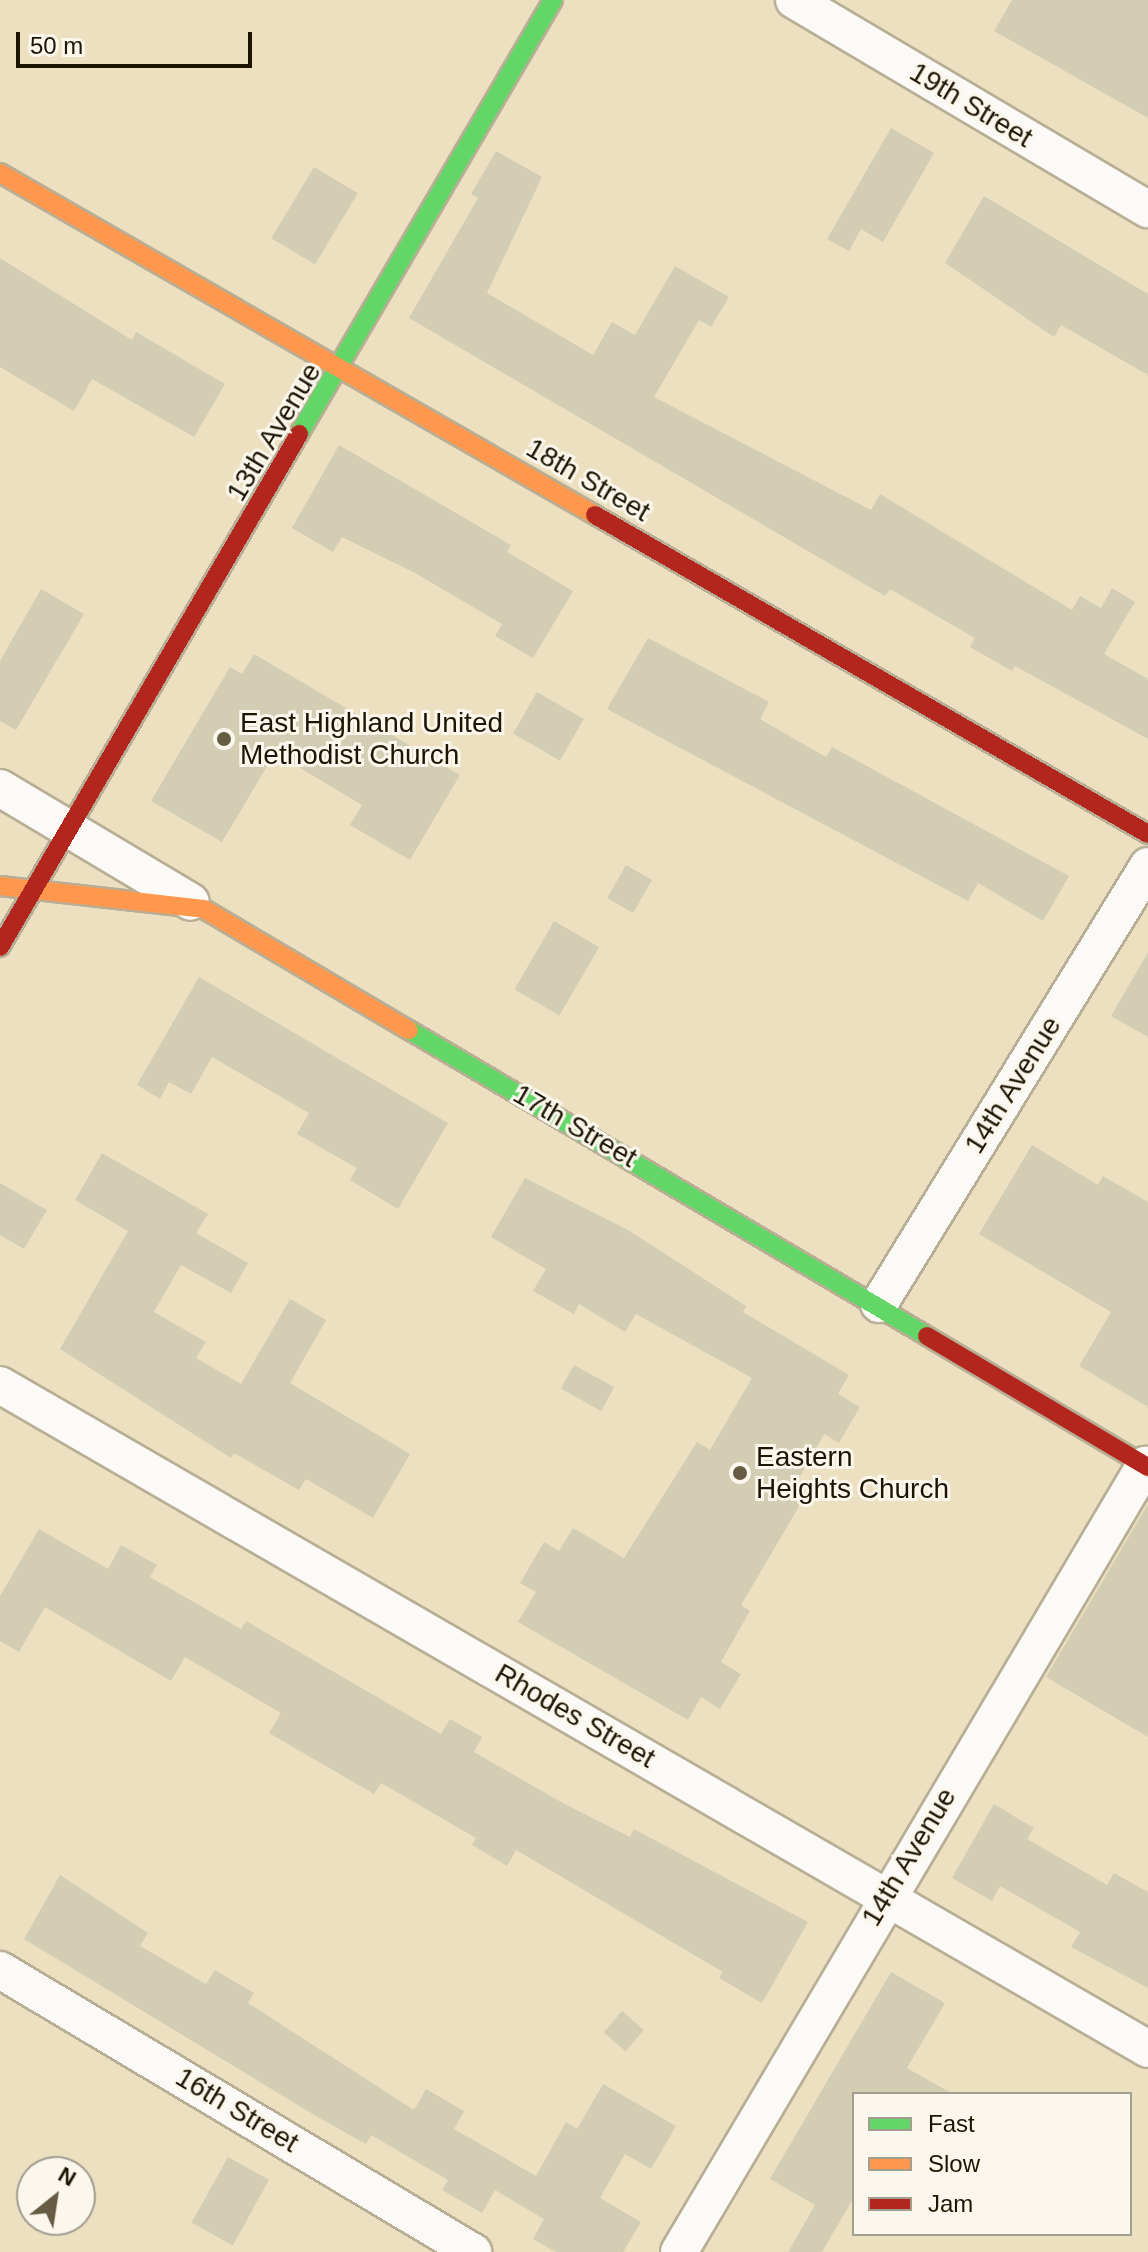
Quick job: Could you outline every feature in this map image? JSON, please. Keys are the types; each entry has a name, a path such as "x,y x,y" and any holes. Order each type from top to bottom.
{"street":[{"name":"13th Avenue","path":"0,947 343,371 553,0"},
{"name":"19th Street","path":"794,0 1148,209"},
{"name":"18th Street","path":"0,173 1148,834"},
{"name":"17th Street","path":"0,788 879,1304 1146,1466"},
{"name":"14th Avenue","path":"879,1304 1148,866"},
{"path":"0,886 204,909"},
{"name":"Rhodes Street","path":"0,1385 1148,2049"},
{"name":"14th Avenue","path":"679,2252 886,1895 1146,1466"},
{"name":"16th Street","path":"0,1970 473,2252"}],"building":[{"path":"1012,0 1148,0 1148,118 994,31"},
{"path":"891,128 934,153 883,242 861,229 849,251 827,239"},
{"path":"496,151 542,177 487,293 593,355 612,322 635,335 675,266 729,297 711,327 699,320 654,397 871,510 880,494 1072,610 1080,596 1101,608 1112,588 1135,602 1104,654 1148,679 1148,739 1015,666 1012,671 970,647 975,638 890,589 885,596 409,318 478,198 471,194"},
{"path":"314,167 358,193 315,264 271,238"},
{"path":"984,196 1148,294 1148,375 1061,325 1054,337 945,263"},
{"path":"0,258 132,340 136,332 225,384 194,437 92,379 74,411 0,367"},
{"path":"339,445 511,545 507,552 573,591 533,658 495,636 502,624 415,573 342,537 333,552 292,528"},
{"path":"41,589 84,614 16,730 0,721 0,661"},
{"path":"648,638 769,702 760,719 826,757 832,747 1069,876 1043,921 978,883 968,901 607,709"},
{"path":"254,654 460,775 410,860 350,825 362,805 275,753 222,842 151,801 230,667 242,674"},
{"path":"537,692 584,719 560,761 513,734"},
{"path":"626,865 652,880 633,913 607,898"},
{"path":"554,921 599,947 560,1015 514,989"},
{"path":"1148,952 1148,1037 1111,1016"},
{"path":"199,977 448,1123 398,1209 350,1180 357,1168 297,1134 309,1113 212,1057 191,1094 169,1082 160,1099 137,1085"},
{"path":"1032,1145 1098,1185 1103,1176 1148,1202 1148,1407 1079,1366 1111,1312 979,1234"},
{"path":"102,1153 208,1214 196,1233 248,1263 231,1293 181,1265 154,1312 206,1342 196,1358 241,1384 290,1299 326,1320 290,1383 410,1454 373,1518 306,1479 299,1490 234,1453 231,1458 60,1349 128,1231 75,1200"},
{"path":"525,1178 628,1230 746,1306 743,1312 849,1375 838,1394 860,1407 839,1443 824,1434 789,1496 801,1503 741,1605 750,1611 721,1662 741,1674 720,1709 701,1697 688,1720 518,1622 536,1592 520,1583 544,1542 559,1551 573,1528 624,1558 697,1442 710,1450 752,1378 636,1314 625,1332 579,1304 574,1314 533,1291 546,1269 491,1237"},
{"path":"0,1183 47,1210 24,1249 0,1235"},
{"path":"574,1365 614,1387 601,1411 561,1389"},
{"path":"1148,1504 1148,1737 1046,1677"},
{"path":"39,1529 108,1569 121,1545 157,1565 150,1577 241,1629 246,1621 441,1734 450,1719 482,1737 474,1752 561,1802 630,1837 634,1829 808,1922 762,2003 719,1978 723,1972 516,1850 507,1866 472,1845 476,1838 381,1783 374,1794 269,1733 281,1713 185,1657 171,1681 45,1607 19,1652 0,1641 0,1596"},
{"path":"994,1804 1034,1828 1027,1839 1107,1885 1114,1873 1148,1892 1148,1988 1071,1947 1080,1932 1000,1886 992,1901 952,1878"},
{"path":"60,1875 148,1933 140,1946 206,1984 215,1970 254,1993 248,2003 414,2110 426,2089 464,2111 454,2129 536,2176 566,2122 577,2129 603,2084 676,2126 651,2169 625,2154 600,2198 641,2222 623,2252 556,2252 533,2239 544,2219 495,2190 482,2213 442,2190 448,2180 371,2135 366,2144 321,2119 24,1939"},
{"path":"891,1972 945,2003 907,2068 949,2092 852,2092 852,2200 822,2252 788,2252 815,2205 770,2179"},
{"path":"622,2011 644,2030 626,2051 604,2032"},
{"path":"228,2157 269,2180 233,2245 192,2223"}],"traffic: fast":[{"path":"299,434 553,0"},
{"path":"409,1030 927,1336"}],"traffic: slow":[{"path":"0,173 595,515"},
{"path":"0,886 204,909 409,1030"}],"traffic: jam":[{"path":"0,947 299,434"},
{"path":"595,515 1148,834"},
{"path":"927,1336 1148,1467"}],"place":[{"name":"East Highland United Methodist Church","path":"224,739"},
{"name":"Eastern Heights Church","path":"740,1473"}]}
